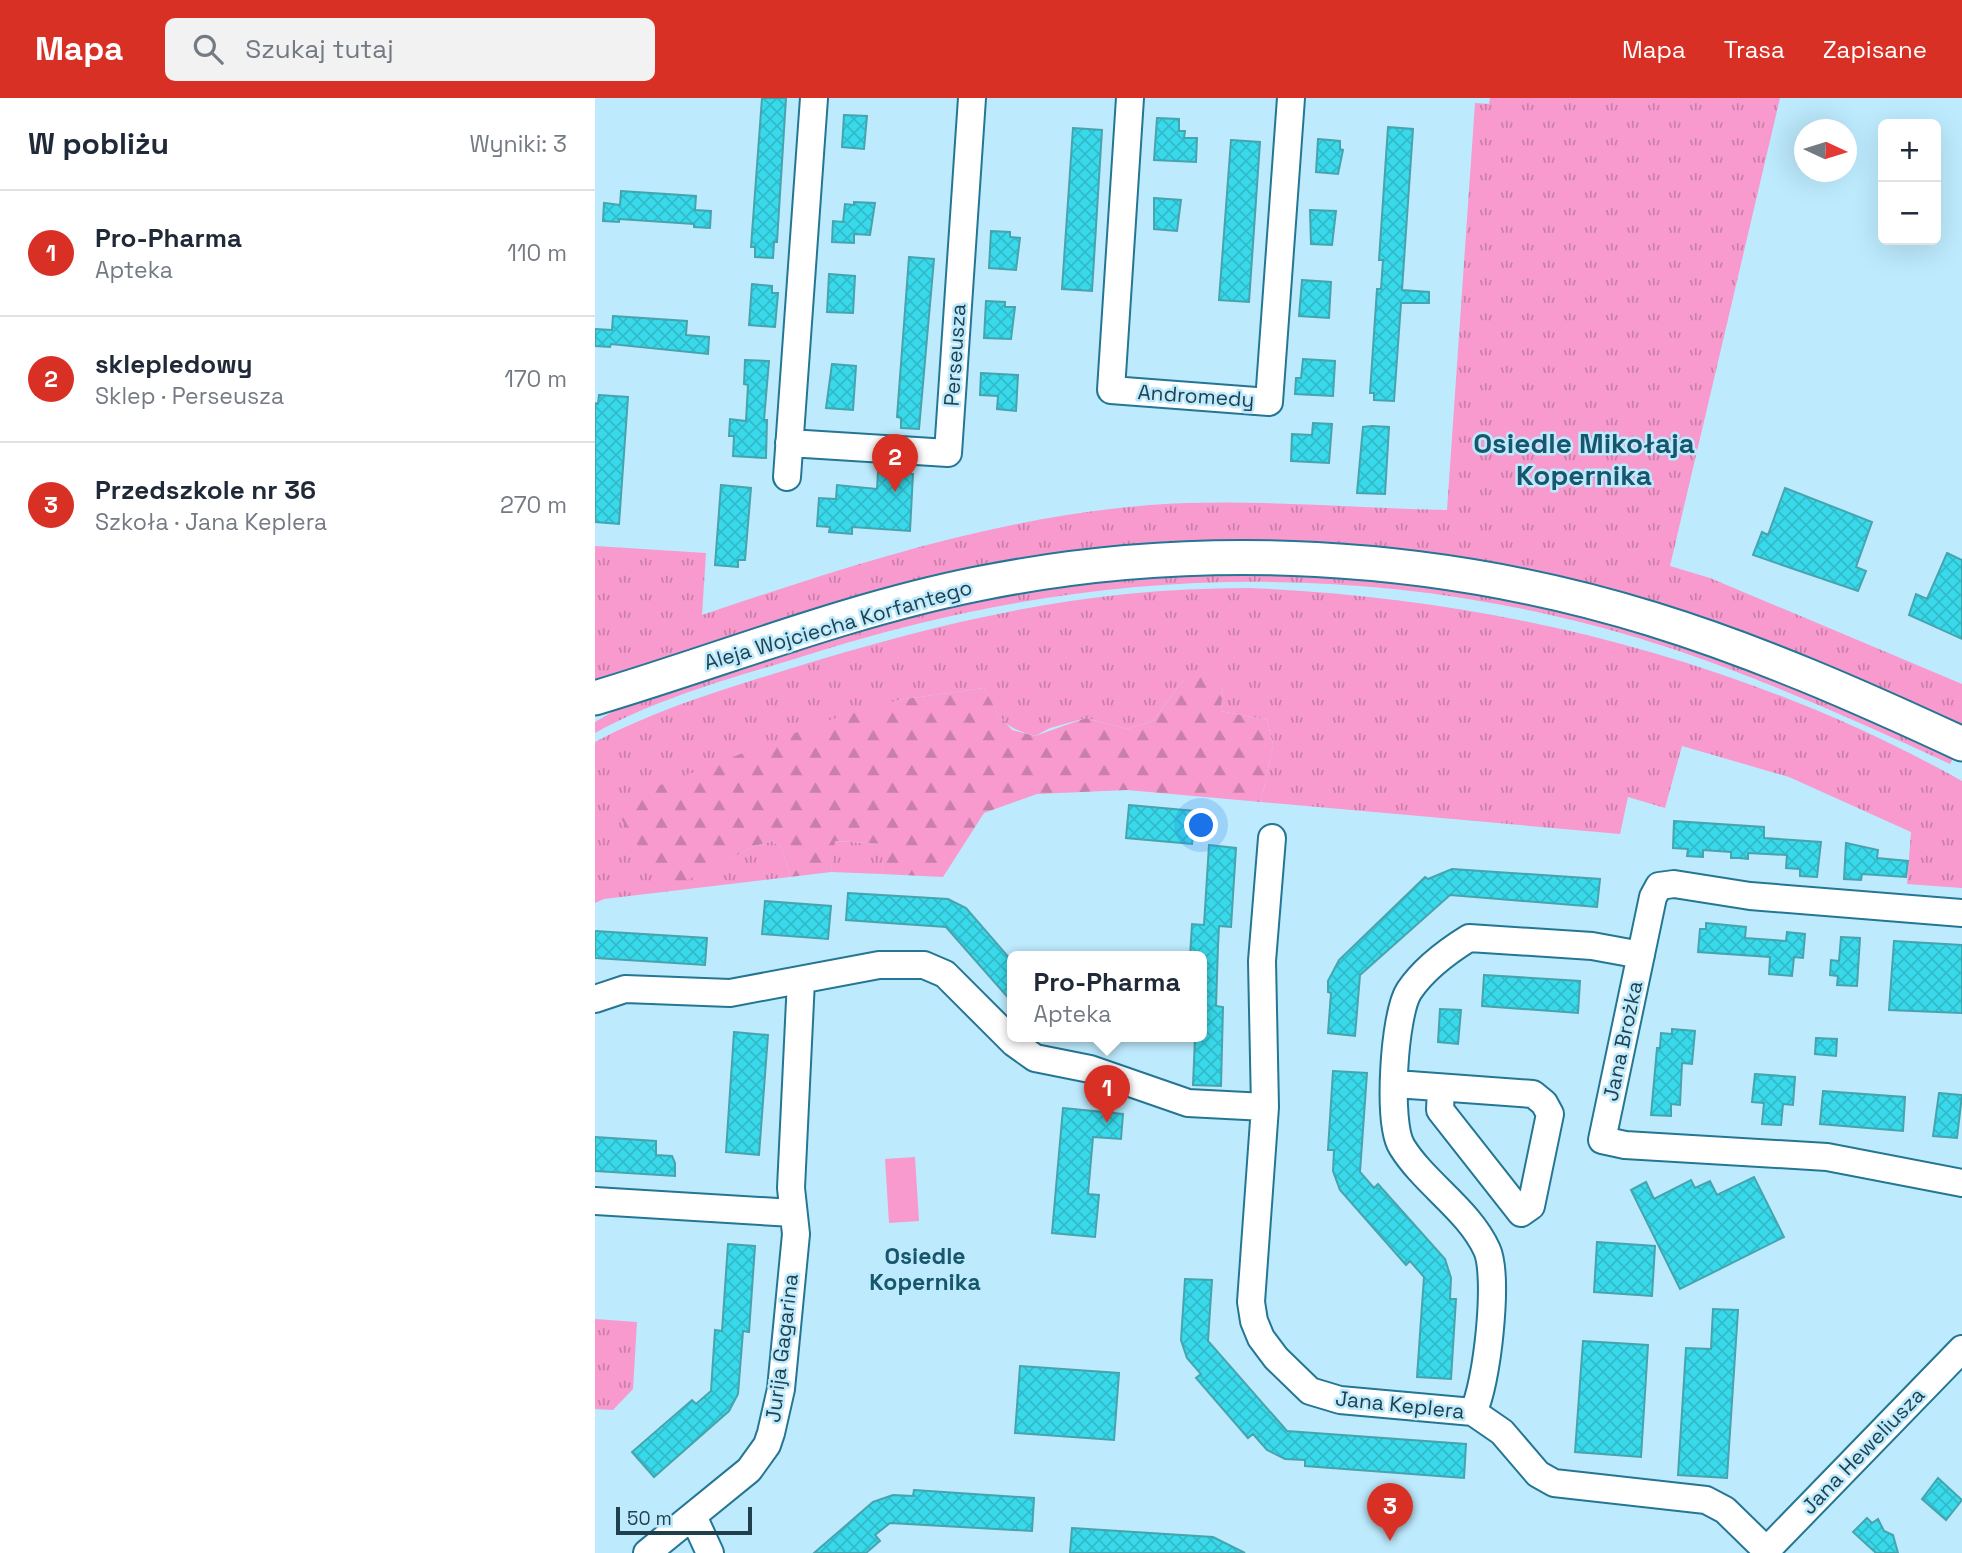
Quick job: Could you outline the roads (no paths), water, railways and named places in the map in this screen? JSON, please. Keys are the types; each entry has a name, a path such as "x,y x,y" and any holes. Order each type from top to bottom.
{"main road":[{"name":"Aleja Wojciecha Korfantego","path":"595,698 874,610 974,584 1153,559 1285,558 1453,575 1600,604 1696,633 1803,672 1962,744"},
{"name":"Aleja Wojciecha Korfantego","path":"595,709 649,682"}],"street":[{"path":"787,477 814,98"},
{"name":"Perseusza","path":"789,443 948,453 972,98"},
{"name":"Andromedy","path":"1130,98 1111,390 1269,402 1291,98"},
{"name":"Jana Keplera","path":"1272,838 1262,961 1265,1107 1251,1302 1254,1321 1261,1338 1300,1383 1324,1397 1473,1412 1502,1432 1538,1474 1554,1483 1706,1500 1725,1510 1765,1552"},
{"name":"Jana Brożka","path":"1962,913 1750,896 1674,884 1659,886 1653,897 1602,1140 1626,1145 1827,1157 1962,1183"},
{"path":"1473,1412 1485,1382 1491,1284 1488,1252 1481,1239 1401,1146 1394,1113 1401,1009 1418,980 1469,938 1592,946 1641,955"},
{"path":"595,999 625,989 713,994 879,965 924,965 945,974 1007,1036"},
{"name":"Jurija Gagarina","path":"646,1553 749,1470 767,1445 771,1433 784,1368 796,1234 792,1157 801,980"},
{"path":"1013,1042 1035,1058 1090,1069 1188,1103 1265,1107"},
{"path":"1396,1084 1533,1094 1544,1103 1550,1114 1534,1193 1531,1206 1521,1213 1440,1110 1441,1088"},
{"path":"595,1201 793,1213"},
{"name":"Jana Heweliusza","path":"1765,1552 1962,1349"},
{"path":"693,1516 711,1553"}],"place":[{"name":"sklepledowy","path":"895,492"},
{"name":"Pro-Pharma","path":"1107,1123"},
{"name":"Przedszkole nr 36","path":"1390,1541"}],"district":[{"name":"Osiedle Mikołaja Kopernika","path":"1584,459"},
{"name":"Osiedle Kopernika","path":"925,1269"}]}
